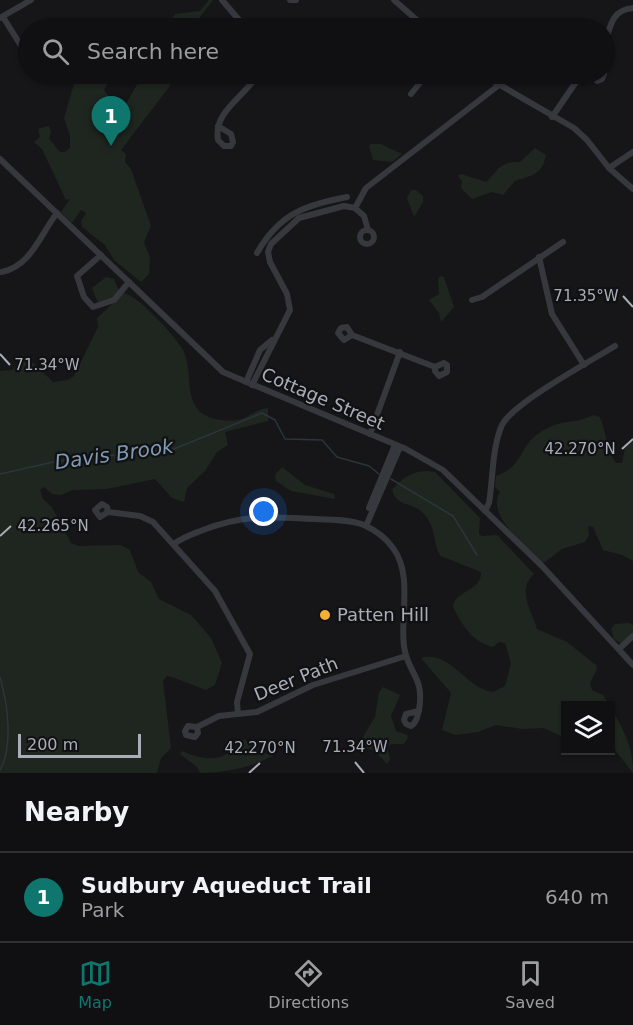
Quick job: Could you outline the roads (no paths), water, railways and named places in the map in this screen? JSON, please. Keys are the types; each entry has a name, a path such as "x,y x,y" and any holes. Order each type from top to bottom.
{"street":[{"path":"18,38 2,17 31,0"},
{"path":"222,0 237,18"},
{"path":"290,0 296,0"},
{"path":"394,0 415,18"},
{"path":"614,18 621,11 633,8"},
{"path":"218,126 225,111 251,84"},
{"path":"411,94 419,84"},
{"path":"552,117 575,84"},
{"path":"356,208 360,196 378,179 499,85 583,136 609,168 633,189"},
{"path":"609,168 633,152"},
{"name":"Cottage Street","path":"0,159 218,368 249,384 397,446 443,471 546,570 633,666"},
{"path":"257,253 263,243 295,211 347,197"},
{"path":"326,202 328,210"},
{"path":"249,384 260,350 274,339 290,310 290,302 272,270 270,248 299,218 344,206 356,208 364,216 368,230"},
{"path":"295,211 299,218"},
{"path":"2,272 14,270 23,263 57,213"},
{"path":"472,300 482,297 563,242"},
{"path":"263,243 270,248"},
{"path":"101,255 77,276 87,303 93,307 114,300 129,282"},
{"path":"539,257 552,314 584,365"},
{"path":"352,335 435,367"},
{"path":"485,511 489,503 499,434 506,419 522,404 615,346"},
{"path":"370,434 400,352"},
{"path":"364,525 397,446"},
{"path":"108,512 149,519 219,596 249,650 250,662 237,702 238,714"},
{"path":"174,544 224,522 246,517 345,521 364,525 387,542 398,557 404,599 403,645 420,684 418,711"},
{"path":"619,649 633,636"},
{"name":"Deer Path","path":"197,727 219,716 257,712 313,685 406,656"}],"waterway":[{"name":"Davis Brook","path":"0,474 58,461 174,449 262,413 275,420 285,439 322,440 337,457 369,466 379,474"},
{"name":"Davis Brook","path":"391,479 453,516 477,555"},
{"name":"Davis Brook","path":"0,677 8,724 7,748 0,770"}],"place":[{"name":"Sudbury Aqueduct Trail","path":"111,146"},
{"name":"Patten Hill","path":"325,615"}]}
